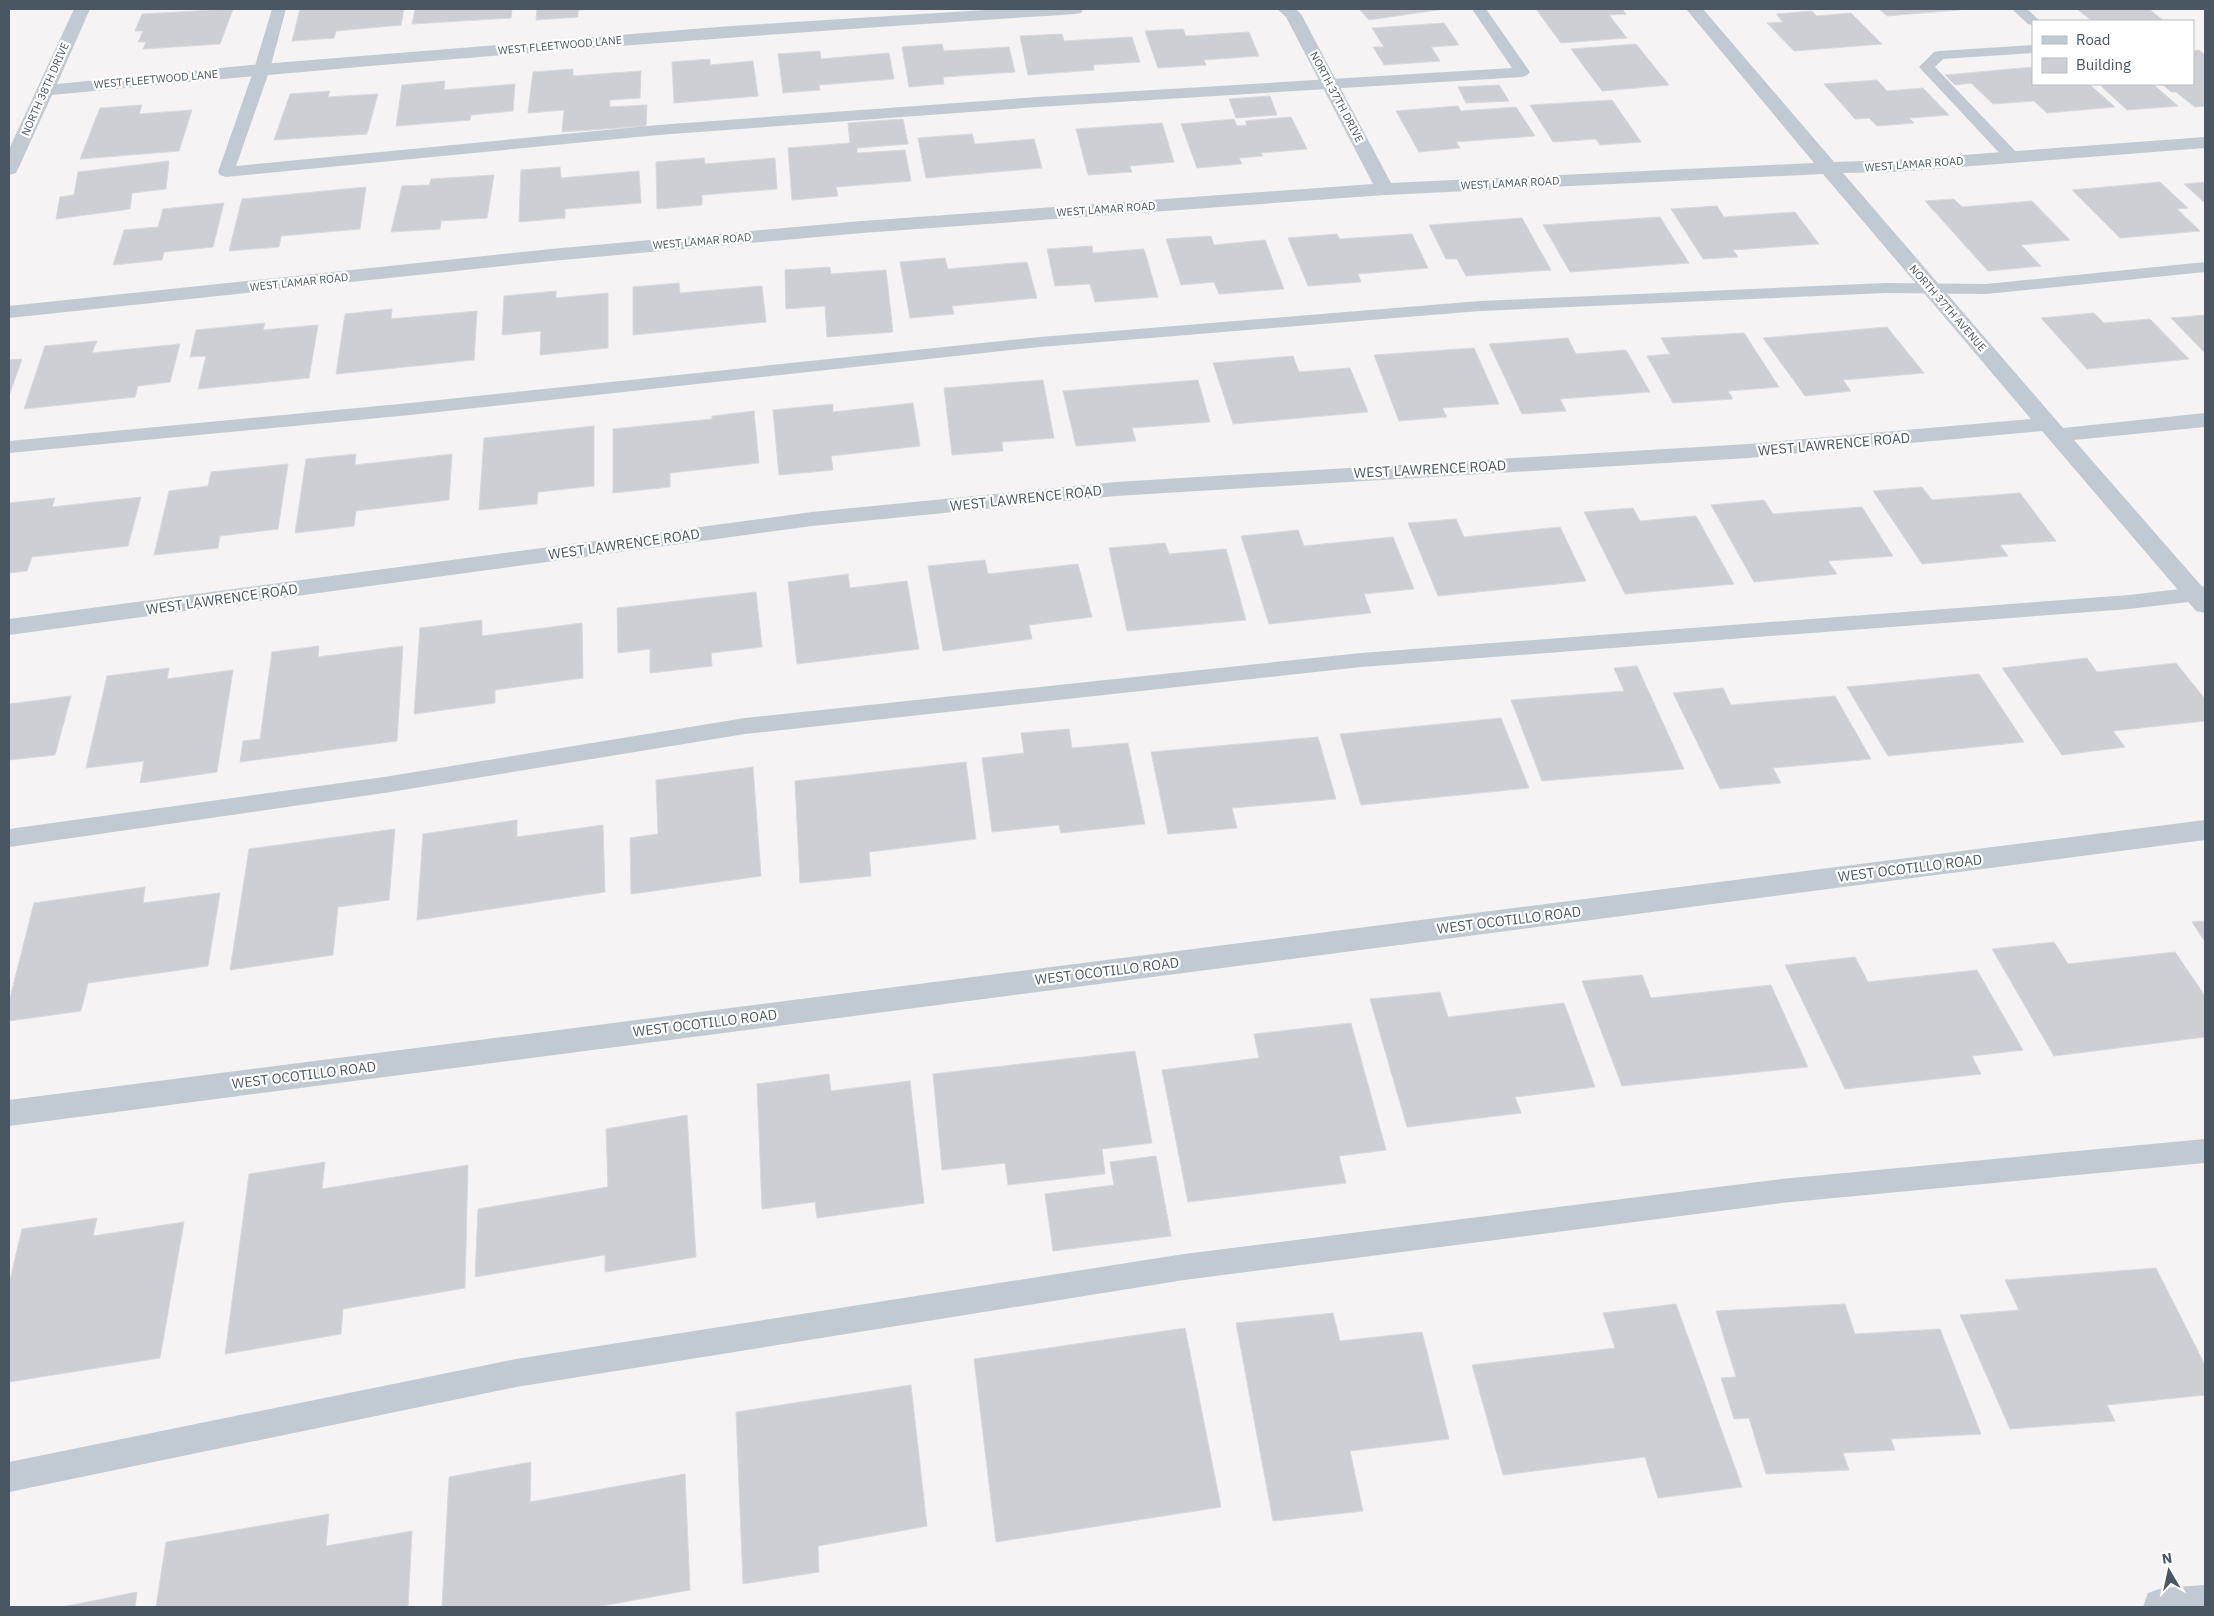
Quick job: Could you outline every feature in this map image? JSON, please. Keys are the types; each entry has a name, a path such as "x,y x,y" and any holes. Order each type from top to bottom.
{"street":[{"name":"NORTH 38TH DRIVE","path":"9,169 82,9"},
{"name":"WEST FLEETWOOD LANE","path":"45,90 262,69 731,31 1075,9"},
{"name":"NORTH 37TH DRIVE","path":"1285,9 1293,14 1385,189"},
{"name":"NORTH 37TH AVENUE","path":"1694,9 1930,288 2202,597"},
{"name":"WEST LAMAR ROAD","path":"9,312 551,255 862,227 1385,189 1895,166 2205,142"},
{"name":"WEST LAWRENCE ROAD","path":"9,627 832,517 1116,489 1748,451 2205,420"},
{"name":"WEST OCOTILLO ROAD","path":"9,1113 2205,830"},
{"path":"2162,1607 2205,1604"}],"lane":[{"path":"279,9 262,69 226,172 658,130 1038,102 1522,72 1479,9"},
{"path":"2019,9 2032,20"},
{"path":"2012,157 1926,67 1939,55 2032,49"},
{"path":"9,446 410,409 1060,340 1480,306 1885,288 1986,289 2205,267"},
{"path":"9,838 384,785 755,725 1361,660 2202,597"},
{"path":"9,1477 516,1373 1184,1267 1781,1191 2205,1151"}],"building":[{"path":"233,9 220,44 143,49 146,42 138,42 143,31 135,31 142,14"},
{"path":"300,9 404,9 401,25 336,31 334,38 292,41"},
{"path":"415,9 512,9 511,18 412,24"},
{"path":"537,9 592,9 578,10 578,17 536,20"},
{"path":"1359,9 1443,9 1369,20"},
{"path":"1536,9 1622,9 1626,14 1609,15 1627,38 1561,43"},
{"path":"1879,9 1969,9 1887,16"},
{"path":"2077,9 2149,9 2163,20 2091,20"},
{"path":"1812,11 1817,16 1851,13 1882,44 1794,51 1767,23 1783,22 1776,14"},
{"path":"1444,23 1459,45 1431,47 1440,61 1384,65 1373,47 1384,47 1372,28"},
{"path":"1183,29 1186,36 1249,32 1259,56 1204,60 1206,65 1158,68 1145,31"},
{"path":"1062,34 1064,41 1132,37 1140,62 1093,65 1094,70 1028,75 1020,36"},
{"path":"942,44 944,51 1009,47 1015,72 943,77 944,84 909,87 902,47"},
{"path":"1636,44 1669,85 1602,91 1571,49"},
{"path":"2199,50 2205,55 2205,106 2195,107 2176,92 2171,92 2163,85 2194,85 2194,51"},
{"path":"820,51 821,59 889,53 894,79 819,85 820,90 783,93 778,54"},
{"path":"710,59 710,65 753,61 758,96 674,103 672,62"},
{"path":"2032,67 2032,85 2090,85 2115,107 2047,113 2034,101 1993,104 1971,83 1955,85 1945,75"},
{"path":"573,69 573,76 641,71 640,98 610,100 610,107 647,105 646,126 562,132 564,110 528,113 533,72"},
{"path":"1877,80 1887,91 1923,88 1949,115 1909,118 1914,123 1877,126 1869,118 1855,119 1824,84"},
{"path":"445,81 444,90 515,84 513,111 471,115 470,120 396,126 402,85"},
{"path":"1499,85 1509,101 1466,103 1458,87"},
{"path":"2154,85 2178,106 2127,110 2101,86"},
{"path":"330,91 328,97 378,94 367,134 274,140 290,94"},
{"path":"1270,96 1277,115 1236,118 1229,99"},
{"path":"1612,100 1641,142 1600,145 1596,139 1553,142 1530,105"},
{"path":"142,105 139,114 192,110 179,151 80,159 100,108"},
{"path":"1458,106 1461,111 1516,107 1535,136 1456,142 1460,148 1419,152 1396,111"},
{"path":"1291,117 1307,149 1261,153 1263,156 1239,158 1242,164 1197,168 1181,124 1234,119 1237,126 1247,125 1245,121"},
{"path":"903,119 908,144 857,148 857,153 905,150 911,181 836,187 838,196 792,200 788,148 850,143 848,123"},
{"path":"1162,123 1174,162 1130,166 1132,172 1088,175 1076,129"},
{"path":"972,134 975,144 1034,139 1042,168 926,178 918,138"},
{"path":"704,158 705,164 775,158 777,189 702,195 702,205 657,209 656,162"},
{"path":"169,161 166,189 132,193 130,209 56,219 60,197 74,195 78,172"},
{"path":"560,167 561,178 639,171 641,203 565,209 565,218 519,222 521,170"},
{"path":"494,175 487,218 441,221 440,229 391,232 402,186 429,185 431,179"},
{"path":"2160,182 2188,208 2177,209 2200,231 2120,238 2072,190"},
{"path":"2205,182 2205,203 2184,184"},
{"path":"366,187 360,229 281,236 279,247 229,251 242,199"},
{"path":"1954,199 1962,207 2032,201 2070,240 2021,245 2041,266 1988,271 1925,201"},
{"path":"224,203 213,247 164,252 162,260 113,265 124,230 158,227 163,209"},
{"path":"1717,206 1724,217 1795,212 1819,244 1733,250 1738,257 1703,259 1671,209"},
{"path":"1660,217 1689,263 1570,272 1543,225"},
{"path":"1522,218 1551,270 1466,276 1457,259 1446,259 1429,225"},
{"path":"1337,234 1340,239 1412,234 1428,268 1358,274 1361,282 1308,286 1288,238"},
{"path":"1211,236 1214,245 1265,240 1284,289 1219,294 1214,282 1181,285 1166,239"},
{"path":"1092,246 1093,253 1144,249 1158,297 1095,302 1090,284 1055,286 1047,249"},
{"path":"945,258 948,269 1027,262 1037,298 952,306 954,314 910,318 900,262"},
{"path":"830,267 831,274 886,270 893,332 827,337 825,306 786,309 785,270"},
{"path":"679,283 680,293 762,286 766,322 633,335 633,287"},
{"path":"556,291 556,298 608,293 608,348 540,355 541,331 502,335 504,296"},
{"path":"392,309 391,319 477,311 474,360 336,374 345,314"},
{"path":"2094,313 2104,323 2150,319 2189,359 2087,369 2041,318"},
{"path":"2205,315 2205,352 2204,352 2171,318"},
{"path":"265,323 263,330 318,325 309,378 198,389 206,356 190,357 196,330"},
{"path":"1887,327 1924,373 1843,380 1851,391 1805,396 1763,338"},
{"path":"1744,333 1779,387 1728,391 1733,399 1673,403 1647,356 1670,354 1661,338"},
{"path":"1568,338 1576,354 1626,350 1650,392 1560,399 1566,411 1522,414 1489,344"},
{"path":"97,341 92,353 180,344 170,382 138,386 135,397 24,409 45,346"},
{"path":"1474,348 1499,404 1442,408 1447,417 1399,421 1374,355"},
{"path":"1293,356 1299,372 1350,368 1368,412 1233,424 1213,363"},
{"path":"22,359 9,396 9,360"},
{"path":"1043,380 1054,438 1002,442 1003,451 952,455 944,388"},
{"path":"1198,380 1210,422 1132,428 1136,441 1076,446 1063,391"},
{"path":"913,403 920,446 831,456 833,470 779,475 773,410 833,404 833,412"},
{"path":"754,411 759,463 670,473 670,487 613,493 613,429 712,419 712,416"},
{"path":"594,426 594,486 538,492 537,504 479,510 484,438"},
{"path":"356,454 355,465 452,454 449,500 356,511 354,526 295,533 306,459"},
{"path":"288,464 278,529 220,536 218,548 154,555 169,491 208,486 211,472"},
{"path":"1922,487 1932,500 2020,493 2056,541 2000,545 2008,556 1922,564 1873,491"},
{"path":"141,497 128,546 32,557 27,571 9,573 9,503 55,498 52,507"},
{"path":"1764,500 1773,514 1862,507 1893,556 1828,561 1837,574 1754,582 1711,505"},
{"path":"1633,508 1640,521 1696,516 1734,584 1625,594 1584,512"},
{"path":"1456,519 1464,537 1560,527 1586,581 1438,596 1408,523"},
{"path":"1298,530 1304,546 1393,537 1414,589 1364,594 1371,613 1269,624 1241,536"},
{"path":"1165,543 1169,554 1226,549 1246,620 1127,631 1109,548"},
{"path":"985,560 988,574 1078,564 1092,617 1029,625 1032,639 943,651 928,566"},
{"path":"848,574 850,588 907,581 919,649 797,664 788,582"},
{"path":"756,592 762,647 711,653 712,666 650,673 650,649 618,653 617,608"},
{"path":"482,620 482,636 582,623 583,678 495,690 495,703 414,714 420,628"},
{"path":"319,646 318,657 403,646 397,741 240,762 243,741 260,739 272,652"},
{"path":"2087,658 2097,672 2176,663 2205,699 2205,721 2113,731 2125,747 2062,755 2002,668"},
{"path":"1637,666 1684,769 1542,781 1511,700 1624,691 1614,668"},
{"path":"169,668 167,679 233,670 217,772 140,783 144,761 86,768 107,676"},
{"path":"1979,674 2024,742 1888,756 1847,687"},
{"path":"1723,688 1731,705 1835,696 1871,759 1773,768 1781,783 1720,789 1673,693"},
{"path":"71,696 55,755 9,760 9,704"},
{"path":"1501,718 1529,788 1361,805 1340,734"},
{"path":"1069,729 1072,748 1128,743 1145,824 1061,833 1059,825 992,832 982,758 1024,753 1021,733"},
{"path":"1318,737 1336,799 1232,808 1237,828 1168,834 1151,752"},
{"path":"966,762 976,839 869,852 871,876 800,883 795,781"},
{"path":"753,767 761,876 631,894 630,838 658,834 656,780"},
{"path":"517,820 517,837 603,825 605,892 417,920 423,834"},
{"path":"395,829 389,900 338,907 333,955 230,970 249,849"},
{"path":"145,887 143,903 220,893 208,966 88,983 81,1011 9,1021 9,1002 34,903"},
{"path":"2205,921 2205,942 2192,922"},
{"path":"2054,942 2068,964 2175,952 2205,996 2205,1037 2054,1056 1992,949"},
{"path":"1855,957 1868,982 1977,970 2023,1050 1972,1056 1981,1074 1845,1089 1785,965"},
{"path":"1642,975 1651,998 1771,985 1808,1067 1622,1086 1582,981"},
{"path":"1440,992 1448,1017 1564,1003 1595,1087 1515,1097 1521,1113 1407,1127 1370,999"},
{"path":"1351,1023 1386,1150 1339,1156 1346,1183 1188,1202 1162,1070 1259,1058 1254,1034"},
{"path":"1135,1051 1152,1143 1102,1149 1105,1174 1008,1185 1005,1163 942,1170 933,1074"},
{"path":"829,1074 831,1091 910,1081 924,1203 817,1218 815,1202 762,1209 757,1084"},
{"path":"687,1115 696,1257 605,1272 605,1255 475,1277 478,1209 608,1187 606,1129"},
{"path":"1156,1156 1171,1236 1053,1251 1045,1194 1114,1185 1110,1162"},
{"path":"325,1162 322,1189 468,1165 465,1288 343,1309 341,1334 225,1354 249,1174"},
{"path":"97,1218 93,1236 184,1222 160,1358 9,1382 9,1284 22,1229"},
{"path":"2156,1268 2205,1365 2205,1395 2107,1405 2115,1421 2010,1429 1960,1315 2019,1310 2005,1280"},
{"path":"1676,1304 1742,1487 1658,1498 1645,1457 1503,1475 1472,1365 1615,1348 1603,1313"},
{"path":"1845,1304 1855,1334 1940,1329 1981,1434 1891,1439 1895,1450 1843,1453 1849,1470 1766,1474 1749,1418 1734,1419 1721,1378 1736,1377 1716,1311"},
{"path":"1333,1313 1340,1341 1422,1332 1449,1439 1350,1451 1363,1511 1273,1521 1236,1323"},
{"path":"1185,1328 1221,1507 996,1542 974,1359"},
{"path":"911,1385 927,1526 818,1546 819,1572 743,1584 736,1412"},
{"path":"531,1462 530,1502 685,1474 690,1590 596,1607 442,1607 449,1477"},
{"path":"329,1514 326,1546 412,1531 408,1607 156,1607 166,1542"},
{"path":"137,1592 135,1607 62,1607"}]}
